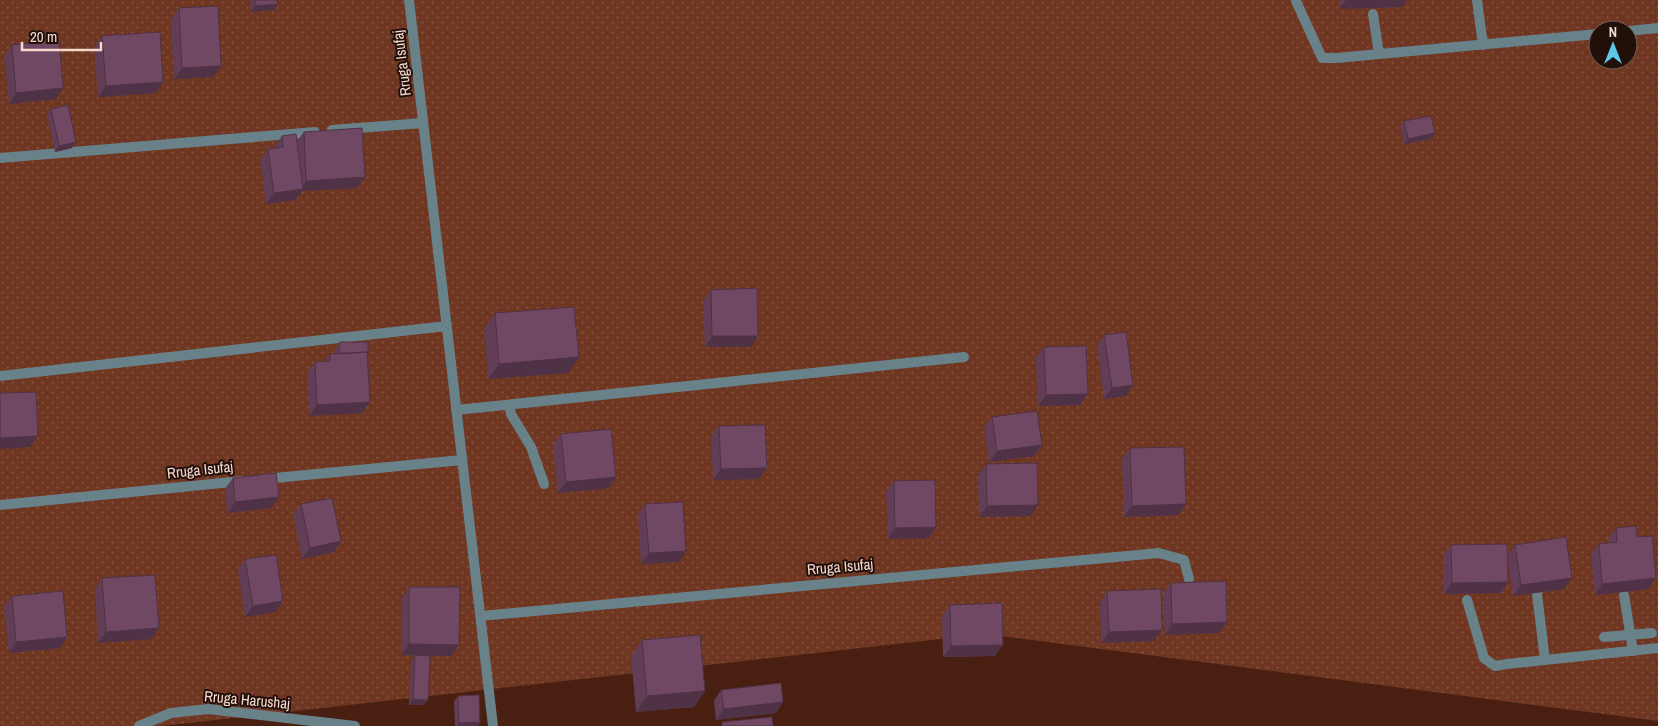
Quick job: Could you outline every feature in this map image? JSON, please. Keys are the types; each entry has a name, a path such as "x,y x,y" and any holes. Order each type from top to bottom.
{"street":[{"name":"Rruga Isufaj","path":"410,0 492,726"},
{"path":"1477,0 1484,45"},
{"path":"1296,1 1322,58 1588,35"},
{"path":"1372,14 1379,54"},
{"path":"1638,30 1658,28"},
{"path":"0,158 424,122"},
{"path":"0,376 447,326"},
{"path":"456,410 964,357"},
{"path":"509,405 511,414 531,447 544,484"},
{"name":"Rruga Isufaj","path":"0,505 462,460"},
{"name":"Rruga Isufaj","path":"480,616 1159,553 1184,560 1189,579"},
{"path":"1538,594 1545,660"},
{"path":"1624,595 1632,634 1633,651"},
{"path":"1467,600 1484,658 1495,666 1658,648"},
{"path":"1604,637 1652,633"},
{"name":"Rruga Harushaj","path":"140,726 171,713 208,709 355,726"}],"shaded area":[{"path":"0,0 1658,0 1658,721 986,634 161,726 0,726"}],"building":[{"path":"255,0 277,0 278,4 255,6"},
{"path":"218,6 221,66 182,68 179,8"},
{"path":"160,32 163,82 106,86 102,36"},
{"path":"59,40 63,88 16,93 12,45"},
{"path":"68,105 76,142 59,146 51,109"},
{"path":"1431,116 1435,133 1408,139 1404,121"},
{"path":"362,128 365,177 306,181 304,132"},
{"path":"296,134 303,189 274,193 268,149 283,147 282,136"},
{"path":"757,288 758,336 712,336 711,290"},
{"path":"574,307 579,357 499,364 495,313"},
{"path":"1126,332 1133,385 1112,388 1104,335"},
{"path":"340,342 368,342 368,355 367,352 339,354"},
{"path":"1086,346 1088,394 1046,395 1044,347"},
{"path":"367,352 370,402 317,405 315,362 330,361 330,354"},
{"path":"36,392 38,436 0,438 0,393"},
{"path":"1037,411 1042,445 997,451 992,417"},
{"path":"765,425 767,468 721,469 719,426"},
{"path":"611,429 616,477 566,482 561,434"},
{"path":"1184,447 1186,504 1132,506 1130,448"},
{"path":"1037,463 1038,505 987,506 986,464"},
{"path":"276,473 279,497 235,502 233,478"},
{"path":"935,480 936,527 895,528 894,481"},
{"path":"332,498 341,541 310,548 301,504"},
{"path":"683,502 686,551 649,553 645,504"},
{"path":"1636,526 1637,537 1652,536 1656,578 1602,584 1599,544 1617,542 1616,528"},
{"path":"1566,537 1572,578 1521,585 1515,545"},
{"path":"1507,544 1508,582 1452,583 1451,545"},
{"path":"276,555 283,601 253,606 245,559"},
{"path":"155,575 159,628 106,632 102,578"},
{"path":"1226,581 1227,622 1172,624 1171,583"},
{"path":"409,587 460,587 459,645 409,644"},
{"path":"1161,589 1162,630 1109,632 1107,591"},
{"path":"63,591 67,637 16,642 12,596"},
{"path":"1002,603 1003,645 951,646 950,605"},
{"path":"700,635 705,691 647,696 642,640"},
{"path":"415,655 430,656 428,700 413,699"},
{"path":"781,683 783,702 724,709 721,690"},
{"path":"479,695 480,722 459,723 458,696"},
{"path":"772,717 773,726 722,726 722,722"}]}
